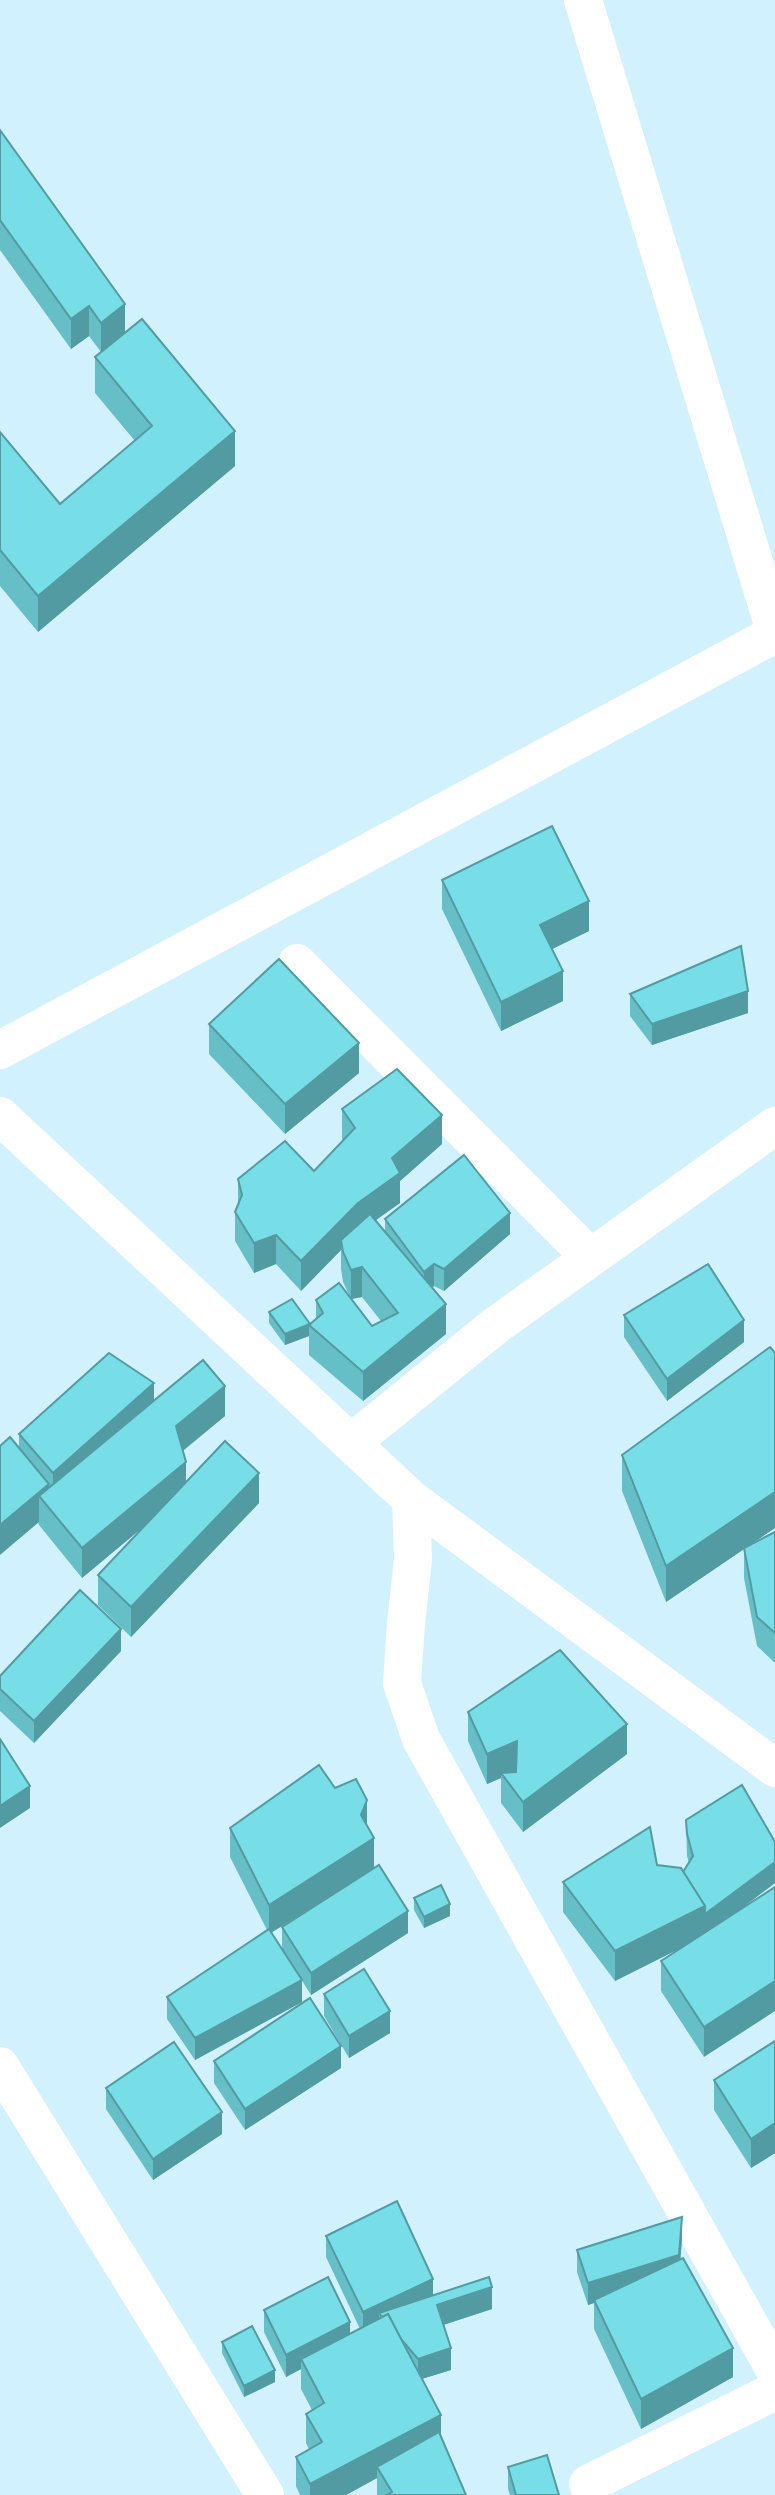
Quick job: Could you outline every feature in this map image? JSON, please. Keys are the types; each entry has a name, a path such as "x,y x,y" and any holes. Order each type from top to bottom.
{"street":[{"path":"0,1050 775,633 583,0"},
{"path":"297,963 590,1257"},
{"path":"0,1116 411,1499 775,1768"},
{"path":"351,1443 495,1326 775,1126"},
{"path":"411,1499 413,1559 402,1683 421,1739 774,2370 588,2484"},
{"path":"0,2066 265,2495"}],"building":[{"path":"0,130 125,304 101,323 89,306 71,319 0,220"},
{"path":"142,319 235,431 38,596 0,550 0,432 60,504 152,426 95,357"},
{"path":"552,826 589,901 540,925 563,971 501,1002 442,880"},
{"path":"741,946 748,991 652,1024 630,994"},
{"path":"279,959 359,1043 285,1104 209,1024"},
{"path":"397,1069 442,1115 392,1158 400,1173 358,1203 301,1261 276,1235 254,1243 235,1212 242,1195 238,1179 285,1141 314,1171 355,1128 342,1109"},
{"path":"464,1155 510,1213 444,1269 434,1264 424,1272 385,1219"},
{"path":"370,1214 446,1304 363,1372 309,1325 323,1313 316,1300 339,1283 372,1326 398,1313 362,1267 351,1270 343,1252 341,1240"},
{"path":"708,1264 744,1320 667,1379 624,1315"},
{"path":"292,1299 310,1324 285,1334 269,1312"},
{"path":"770,1347 775,1353 775,1492 666,1566 622,1455"},
{"path":"109,1353 154,1383 53,1473 19,1434"},
{"path":"203,1360 225,1386 176,1426 186,1462 82,1548 39,1496"},
{"path":"10,1437 49,1484 0,1525 0,1446"},
{"path":"225,1441 259,1473 131,1607 98,1575"},
{"path":"775,1532 775,1633 757,1617 744,1548"},
{"path":"80,1590 121,1629 34,1721 0,1689 0,1676"},
{"path":"560,1650 627,1724 523,1802 501,1773 516,1772 517,1741 487,1754 468,1712"},
{"path":"0,1739 30,1786 0,1806"},
{"path":"319,1765 335,1788 356,1779 367,1800 361,1815 374,1838 269,1905 230,1828"},
{"path":"742,1785 775,1842 775,1862 705,1914 705,1906 683,1872 693,1856 686,1820"},
{"path":"650,1827 657,1865 681,1868 705,1906 615,1951 563,1882"},
{"path":"379,1865 408,1911 311,1973 282,1927"},
{"path":"441,1885 450,1904 424,1917 414,1898"},
{"path":"775,1887 775,1981 704,2027 661,1961"},
{"path":"269,1929 302,1980 195,2038 167,1997"},
{"path":"364,1969 390,2011 349,2036 324,1994"},
{"path":"310,1998 341,2046 245,2109 214,2061"},
{"path":"775,2041 775,2123 751,2139 714,2080"},
{"path":"174,2042 222,2112 153,2159 106,2088"},
{"path":"397,2201 433,2279 363,2312 326,2236"},
{"path":"682,2217 679,2255 588,2283 577,2250"},
{"path":"683,2258 733,2348 641,2399 594,2300"},
{"path":"328,2277 350,2322 286,2355 264,2310"},
{"path":"489,2277 492,2287 437,2305 451,2348 418,2359 401,2339 388,2314 382,2317 379,2313"},
{"path":"388,2314 441,2415 310,2484 296,2457 322,2442 306,2414 324,2403 301,2359"},
{"path":"252,2326 275,2370 244,2386 222,2342"},
{"path":"439,2432 466,2495 387,2495 392,2492 377,2467"},
{"path":"547,2455 559,2495 516,2495 508,2467"}]}
